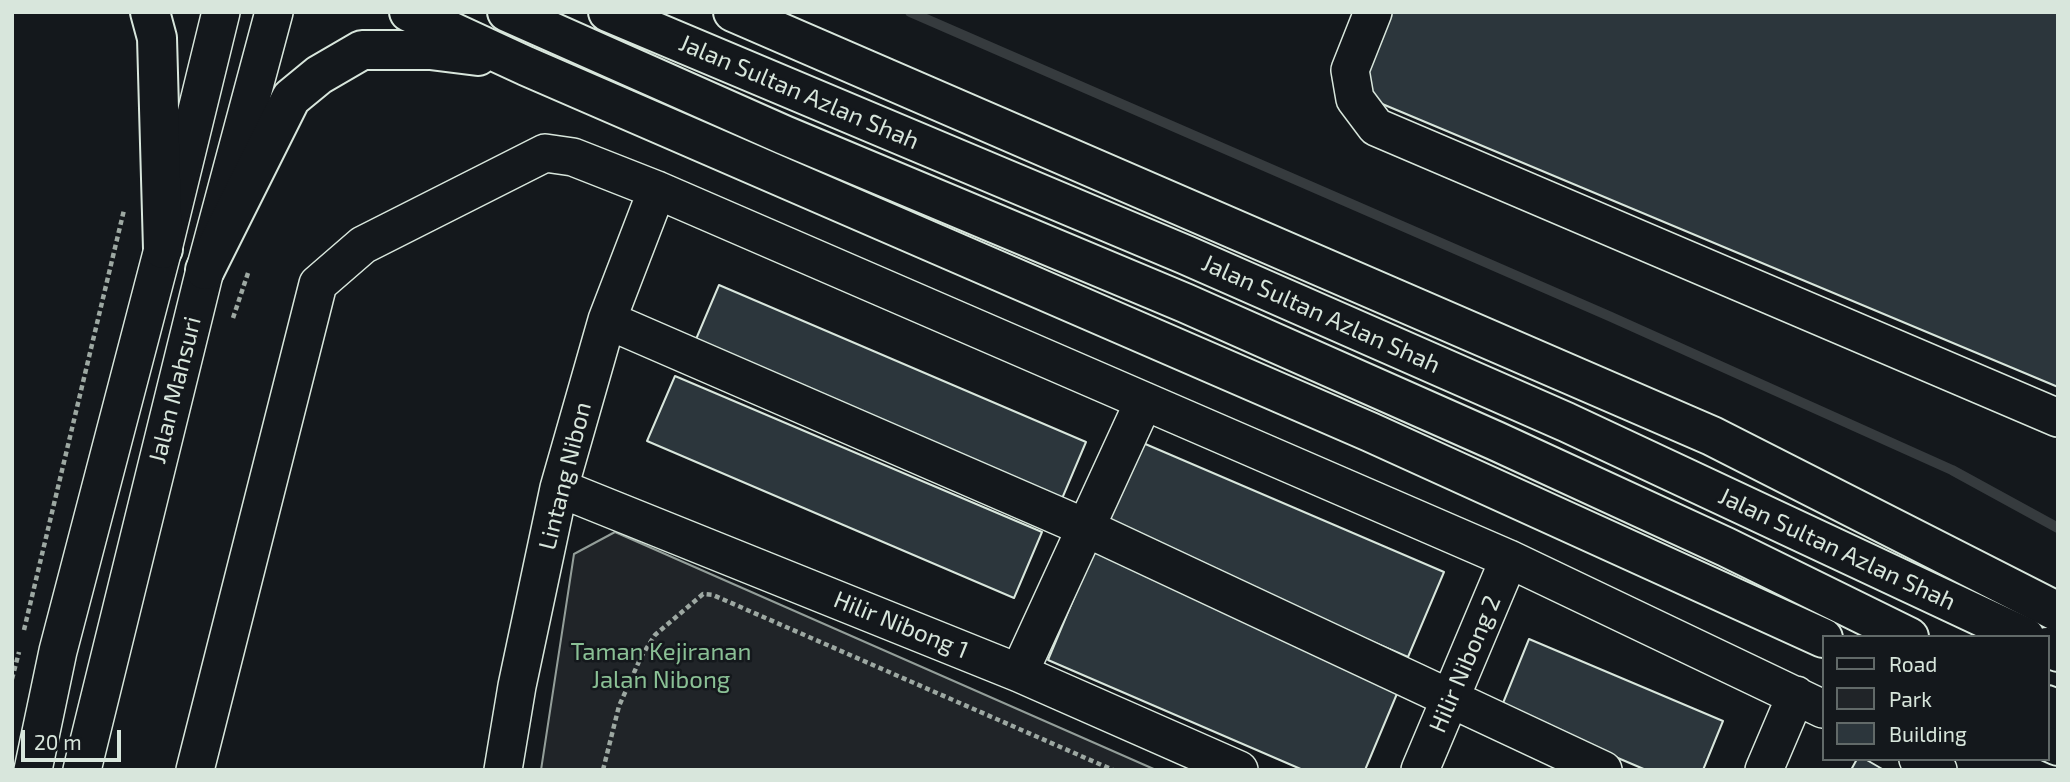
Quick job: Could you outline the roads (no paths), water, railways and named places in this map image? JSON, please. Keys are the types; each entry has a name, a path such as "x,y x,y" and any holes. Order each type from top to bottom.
{"main road":[{"path":"150,12 157,38 162,127 163,249"},
{"path":"409,12 511,60 1370,432 1822,638"},
{"path":"493,12 493,21 511,60"},
{"name":"Jalan Sultan Azlan Shah","path":"507,12 784,135 1185,303 1726,547 1905,635"},
{"name":"Jalan Sultan Azlan Shah","path":"608,12 1186,255 1566,422 2021,635"},
{"name":"Jalan Sultan Azlan Shah","path":"733,12 1712,436 2058,612"},
{"path":"205,270 291,98 319,75 362,50 430,50 511,60"}],"street":[{"name":"Jalan Mahsuri","path":"33,770 58,651 163,249 221,12"},
{"name":"Jalan Mahsuri","path":"82,770 205,270 274,12"},
{"path":"1373,12 1350,70 1355,99 1376,127 2058,418"},
{"path":"195,770 318,284 363,245 545,153 573,157 657,190 1509,559 1810,702 1764,770"},
{"name":"Lintang Nibon","path":"503,770 517,686 559,488 607,320 657,190"},
{"path":"607,320 1084,527 1451,697 1594,768"},
{"path":"1019,673 1144,401"},
{"name":"Hilir Nibong 1","path":"559,488 1019,673 1239,770"},
{"name":"Hilir Nibong 2","path":"1420,770 1509,559"},
{"path":"1922,761 1938,770"}],"waterway":[{"path":"910,12 1609,316 1952,470 2058,528"}],"park label":[{"name":"Taman Kejiranan Jalan Nibong","path":"661,666"}]}
